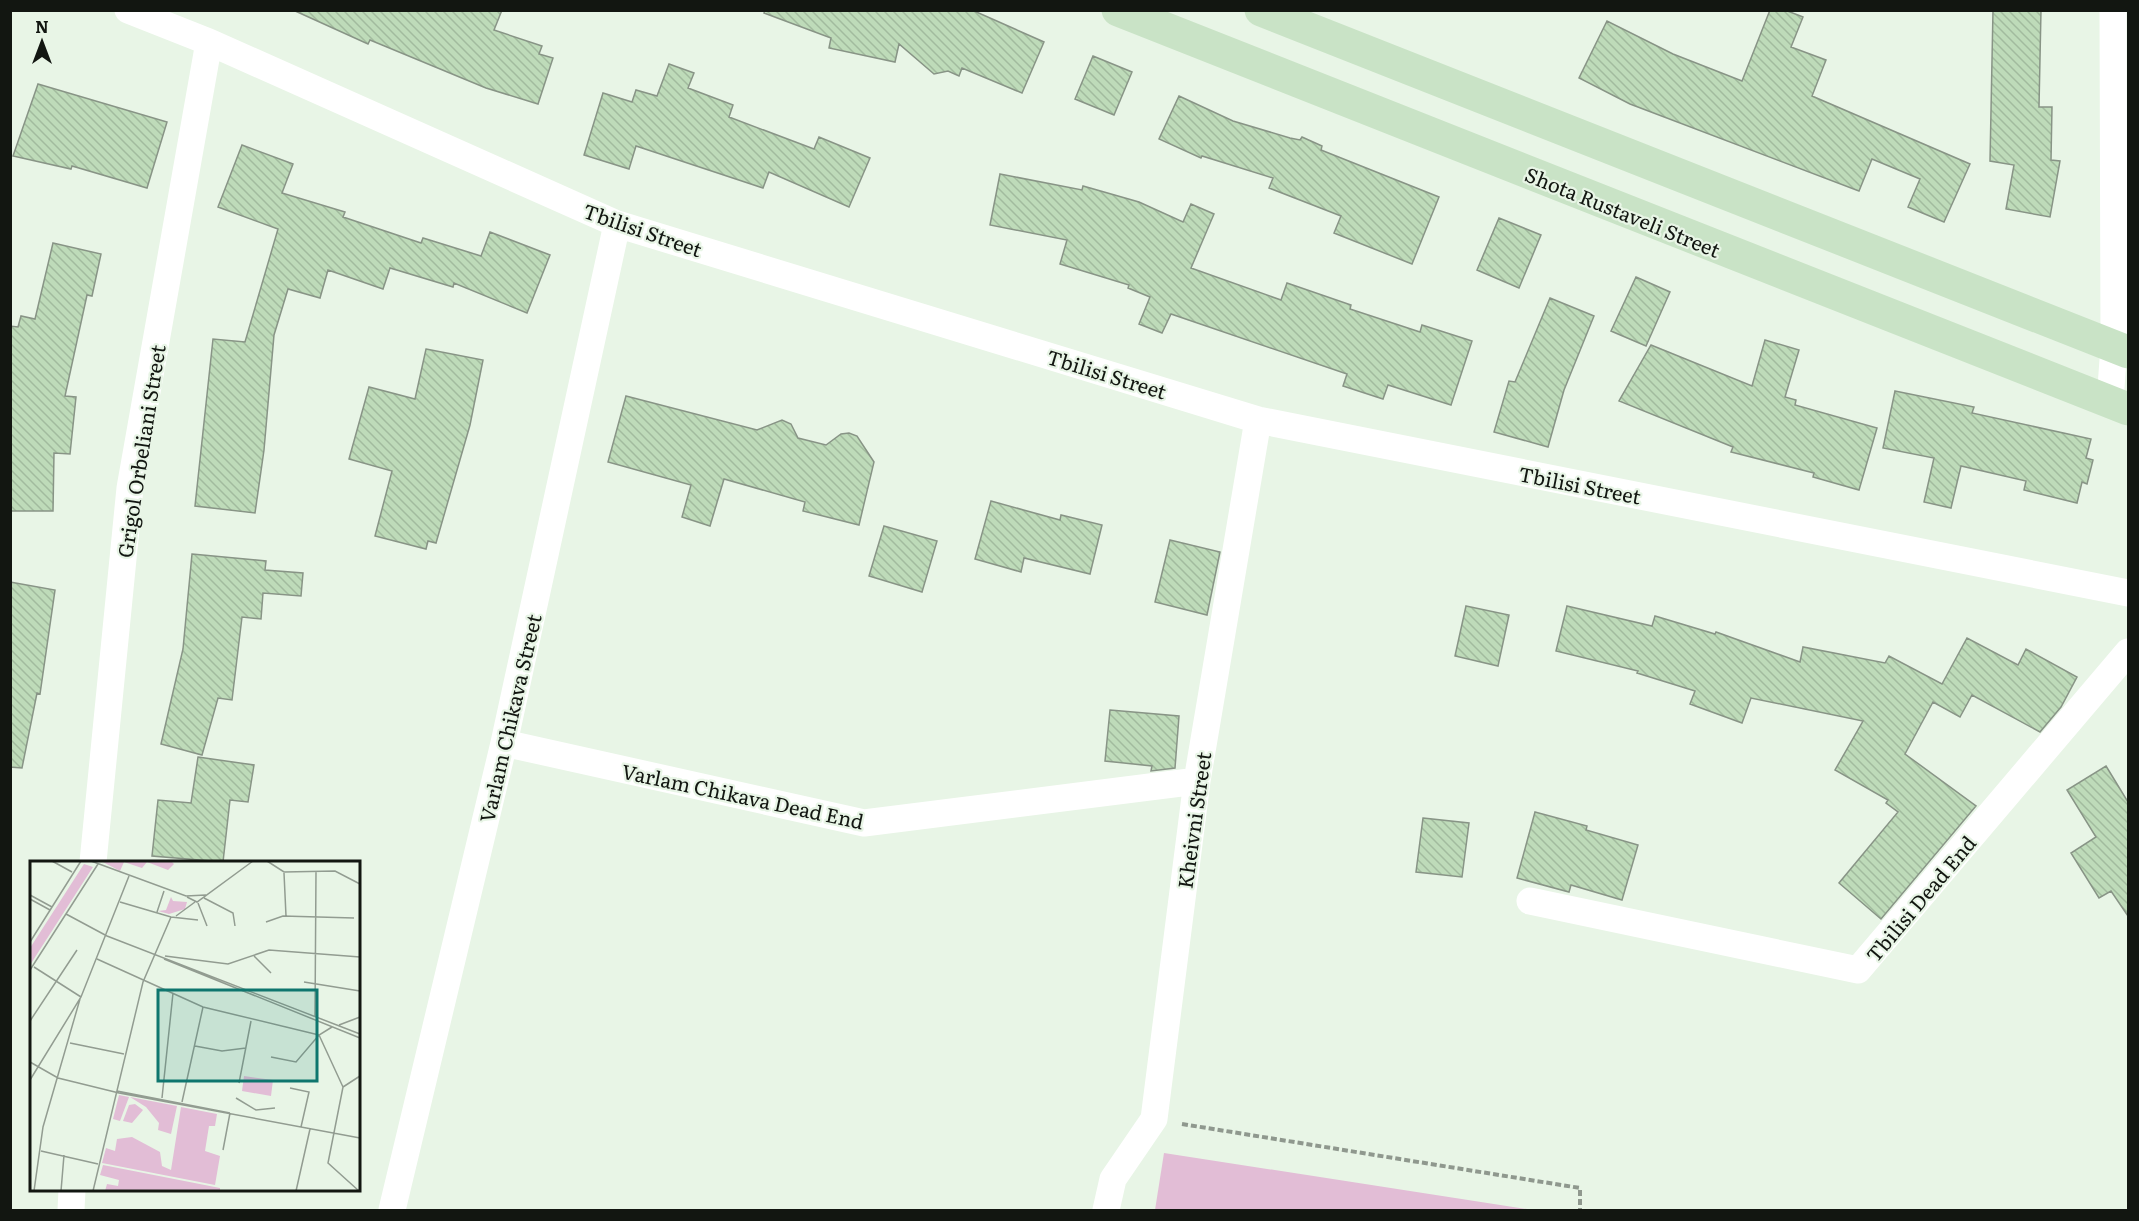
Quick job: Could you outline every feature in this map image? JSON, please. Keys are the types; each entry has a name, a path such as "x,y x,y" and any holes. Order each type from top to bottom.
{"street":[{"name":"Tbilisi Street","path":"128,10 209,42 617,224 1258,420 2128,593"},
{"name":"Shota Rustaveli Street","path":"1118,10 2119,405"},
{"path":"1261,10 2121,349"},
{"path":"2113,10 2121,349 2119,405"},
{"name":"Grigol Orbeliani Street","path":"93,861 130,488 209,42"},
{"name":"Varlam Chikava Street","path":"392,1210 504,743 617,224"},
{"name":"Kheivni Street","path":"1107,1210 1113,1179 1154,1119 1197,781 1258,420"},
{"name":"Tbilisi Dead End","path":"1530,901 1858,970 2128,652"},
{"name":"Varlam Chikava Dead End","path":"504,743 864,823 1197,781"},
{"path":"71,1210 72,1191"}],"path":[{"path":"1154,1119 1580,1188 1580,1210"}],"shaded area":[{"path":"1164,1153 1533,1210 1155,1210"}],"building":[{"path":"293,10 502,10 494,30 542,46 539,54 553,58 538,104 486,88 370,40 368,44"},
{"path":"765,10 972,10 1044,42 1022,93 962,68 959,76 948,71 934,74 899,44 895,62 829,48 831,38 764,13"},
{"path":"1770,10 1785,10 1803,17 1791,47 1826,60 1812,96 1970,164 1944,222 1908,207 1920,179 1872,159 1859,191 1630,104 1579,78 1607,21 1673,54 1742,81"},
{"path":"1993,10 2041,10 2039,107 2052,107 2051,160 2060,161 2050,217 2006,209 2014,165 1990,161"},
{"path":"1093,56 1132,72 1114,115 1075,99"},
{"path":"669,64 694,73 688,88 733,105 729,117 814,149 819,137 870,158 849,207 769,172 763,188 636,146 629,169 584,155 603,93 632,102 636,90 657,96"},
{"path":"38,84 167,122 147,188 72,166 71,169 13,156"},
{"path":"1179,96 1233,121 1290,138 1300,140 1302,137 1322,146 1321,150 1439,197 1412,264 1334,233 1341,216 1269,188 1273,178 1202,156 1201,158 1159,139"},
{"path":"242,145 293,164 282,193 345,212 343,217 421,243 423,238 481,256 490,232 550,255 527,313 454,283 453,287 390,268 383,289 328,270 320,298 288,289 274,335 264,450 255,513 195,506 213,339 245,342 278,229 218,207"},
{"path":"1000,174 1082,190 1083,186 1139,202 1183,222 1191,204 1214,214 1191,268 1281,300 1287,283 1351,305 1350,309 1420,332 1422,325 1472,341 1451,405 1388,385 1383,399 1343,386 1347,374 1171,314 1162,333 1139,324 1150,297 1128,288 1129,285 1060,264 1067,240 990,225"},
{"path":"1499,218 1541,235 1519,288 1477,270"},
{"path":"53,243 101,254 92,296 87,295 65,396 76,397 70,454 54,453 53,511 11,511 10,326 18,327 21,316 35,319"},
{"path":"1636,277 1670,292 1646,346 1611,331"},
{"path":"1550,298 1594,316 1564,390 1548,447 1494,432 1509,381 1515,382"},
{"path":"1765,340 1799,350 1785,397 1796,400 1795,405 1877,428 1859,490 1813,477 1814,473 1731,452 1733,447 1619,401 1651,345 1752,386"},
{"path":"426,349 483,360 470,425 436,543 428,541 426,549 375,536 392,471 349,459 369,387 415,399"},
{"path":"1895,391 1974,407 1972,413 2091,439 2086,458 2093,460 2087,484 2082,482 2077,503 2024,490 2026,481 1961,466 1951,508 1924,502 1934,458 1883,448"},
{"path":"626,396 757,430 782,420 791,424 798,438 826,445 841,434 849,433 857,436 874,462 859,525 803,511 805,502 724,479 710,526 682,517 691,485 608,462"},
{"path":"991,501 1060,520 1061,515 1102,525 1090,574 1024,558 1021,572 975,559"},
{"path":"884,526 937,541 922,592 869,576"},
{"path":"1170,540 1220,552 1207,615 1155,602"},
{"path":"192,554 266,561 265,570 303,573 301,596 263,593 261,619 242,617 232,700 218,698 202,755 161,744 183,649"},
{"path":"10,582 55,590 40,694 37,693 22,768 10,767"},
{"path":"1466,606 1509,615 1498,666 1455,656"},
{"path":"1567,606 1652,626 1655,616 1715,634 1716,632 1800,662 1803,647 1885,663 1889,656 1942,684 1967,638 2018,665 2026,649 2077,677 2061,707 2040,732 1972,695 1960,717 1933,702 1905,754 1976,806 1881,919 1839,883 1898,812 1886,803 1888,800 1835,770 1863,721 1751,698 1742,723 1690,704 1695,691 1637,673 1638,671 1556,651"},
{"path":"1110,710 1179,716 1175,768 1151,771 1152,766 1105,761"},
{"path":"198,757 254,765 248,802 230,800 223,861 152,856 158,800 191,803"},
{"path":"2106,766 2128,802 2128,916 2111,891 2099,898 2071,853 2096,837 2067,790"},
{"path":"1535,812 1587,826 1586,830 1638,845 1622,900 1571,885 1569,892 1517,878"},
{"path":"1423,818 1469,823 1462,877 1416,872"}]}
